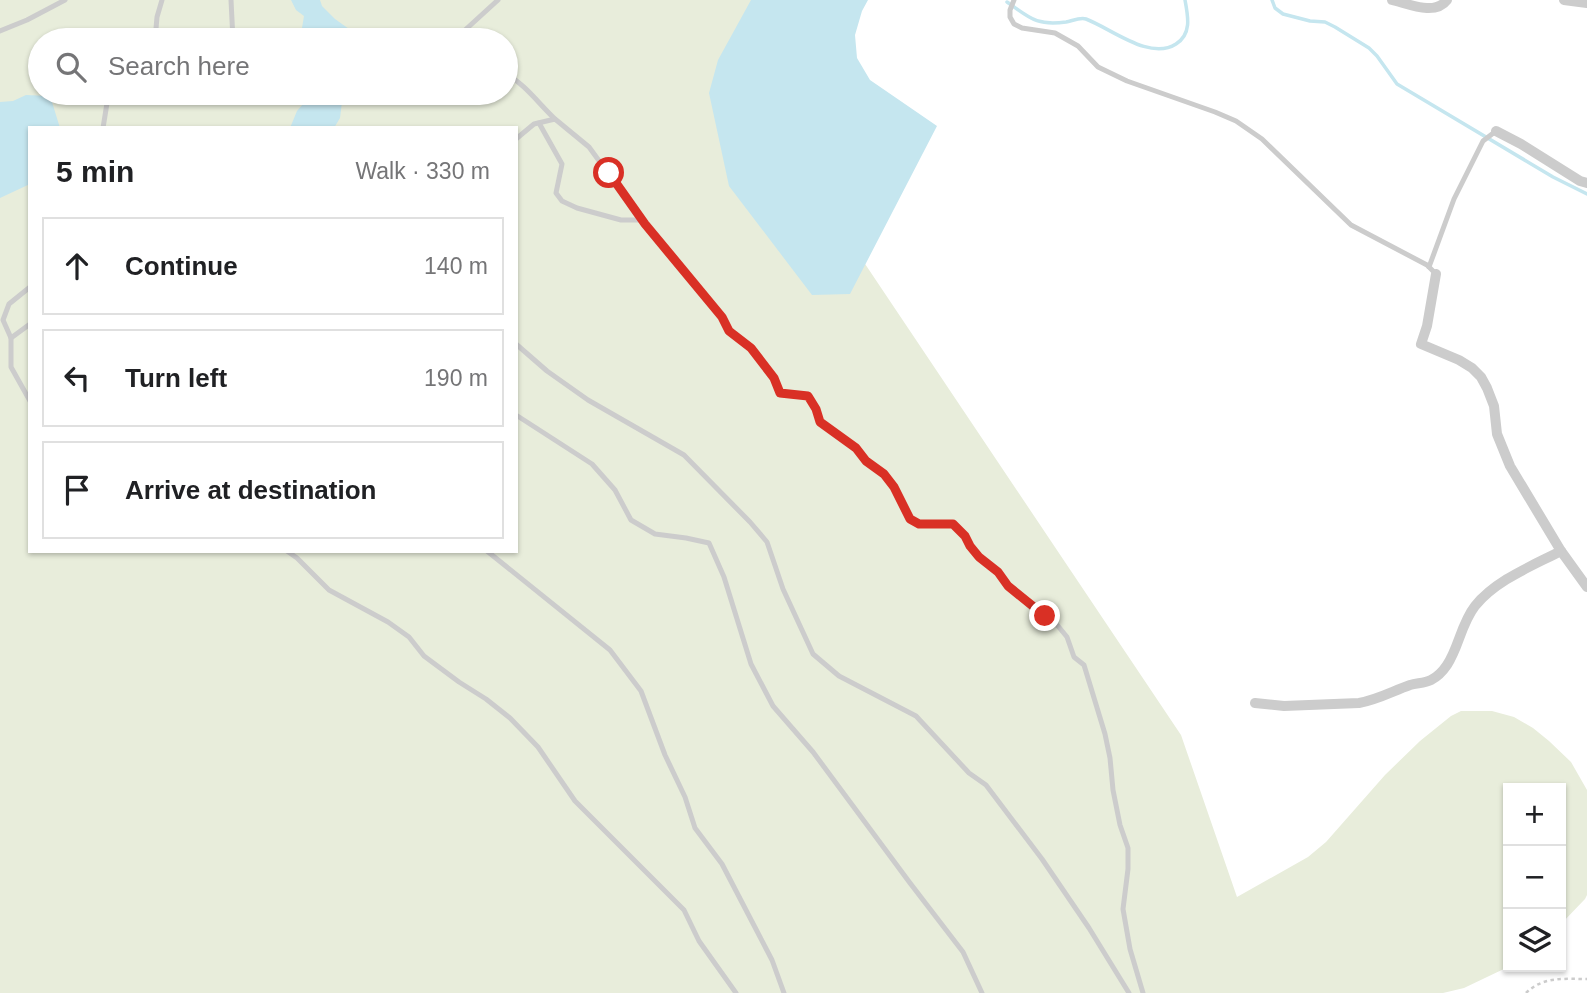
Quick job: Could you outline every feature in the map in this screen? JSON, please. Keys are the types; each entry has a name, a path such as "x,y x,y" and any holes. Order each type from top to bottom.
{"street":[{"path":"1392,0 1429,8 1438,8 1447,0"},
{"path":"1564,0 1587,3"},
{"path":"1496,131 1587,183"},
{"path":"1432,271 1427,326 1421,344 1459,360 1481,377 1494,406 1497,434 1510,466 1561,551 1587,587"},
{"path":"1255,703 1284,706 1359,703 1412,684 1432,680 1447,665 1467,620 1485,596 1495,587 1561,551"}],"lane":[{"path":"0,31 65,0"},
{"path":"156,28 162,0"},
{"path":"231,0 232,28"},
{"path":"467,28 498,0"},
{"path":"1014,0 1010,10 1014,24 1022,28 1055,33 1078,46 1098,67 1127,81 1215,111 1236,121 1262,139 1350,225 1432,271 1454,199 1483,141 1496,131"},
{"path":"518,80 555,119 589,147 643,220 722,317 729,331 751,348 774,378 780,393 808,396 820,422 856,448 866,461 884,474 894,487 910,519 919,524 953,524 979,557 998,572 1021,598 1058,626 1066,637 1074,657 1084,665 1105,734 1120,825 1128,848 1123,909 1130,948 1143,993"},
{"path":"103,126 107,105"},
{"path":"518,137 534,124 555,119"},
{"path":"539,123 562,164 556,193 562,201 621,220 643,220"},
{"path":"28,290 9,304 1,321 11,338 10,367 28,398"},
{"path":"11,338 28,325"},
{"path":"518,346 547,371 588,400 684,454 750,522 767,541 783,589 813,654 839,676 916,716 969,773 986,785 1042,859 1129,993"},
{"path":"518,416 592,464 615,490 631,520 655,534 709,543 724,577 751,664 773,706 813,752 963,952 982,993"},
{"path":"290,553 328,590 388,622 409,637 424,656 510,718 538,747 575,801 684,910 699,941 736,993"},
{"path":"489,553 610,650 641,691 695,828 722,864 772,960 785,993"}],"path":[{"path":"1526,993 1546,981 1587,979"}],"green space":[{"path":"0,0 844,0 798,164 1181,735 1237,897 1308,857 1326,842 1385,775 1420,741 1461,711 1492,711 1514,717 1533,728 1571,762 1587,790 1587,895 1566,919 1566,783 1503,783 1503,969 1464,988 1443,993 0,993"}],"water":[{"path":"291,0 320,0 322,6 348,28 302,28 304,16 296,10"},
{"path":"751,0 868,0 855,35 857,58 870,80 937,126 850,294 812,295 729,186 709,93 718,60"},
{"path":"26,95 28,105 53,105 59,126 28,126 28,185 0,198 0,102 13,101"},
{"path":"302,105 342,105 340,118 335,126 291,126"}],"waterway":[{"path":"1007,2 1040,22 1086,19 1131,42 1155,49 1176,44 1185,35 1188,24 1185,0"},
{"path":"1272,0 1275,8 1283,14 1325,22 1335,27 1369,48 1397,84 1553,177 1587,194"}],"route":[{"path":"609,173 645,224 722,317 729,331 751,348 774,378 780,393 808,396 820,422 856,448 866,461 884,474 894,487 910,519 919,524 953,524 979,557 998,572 1021,598 1045,616"}]}
